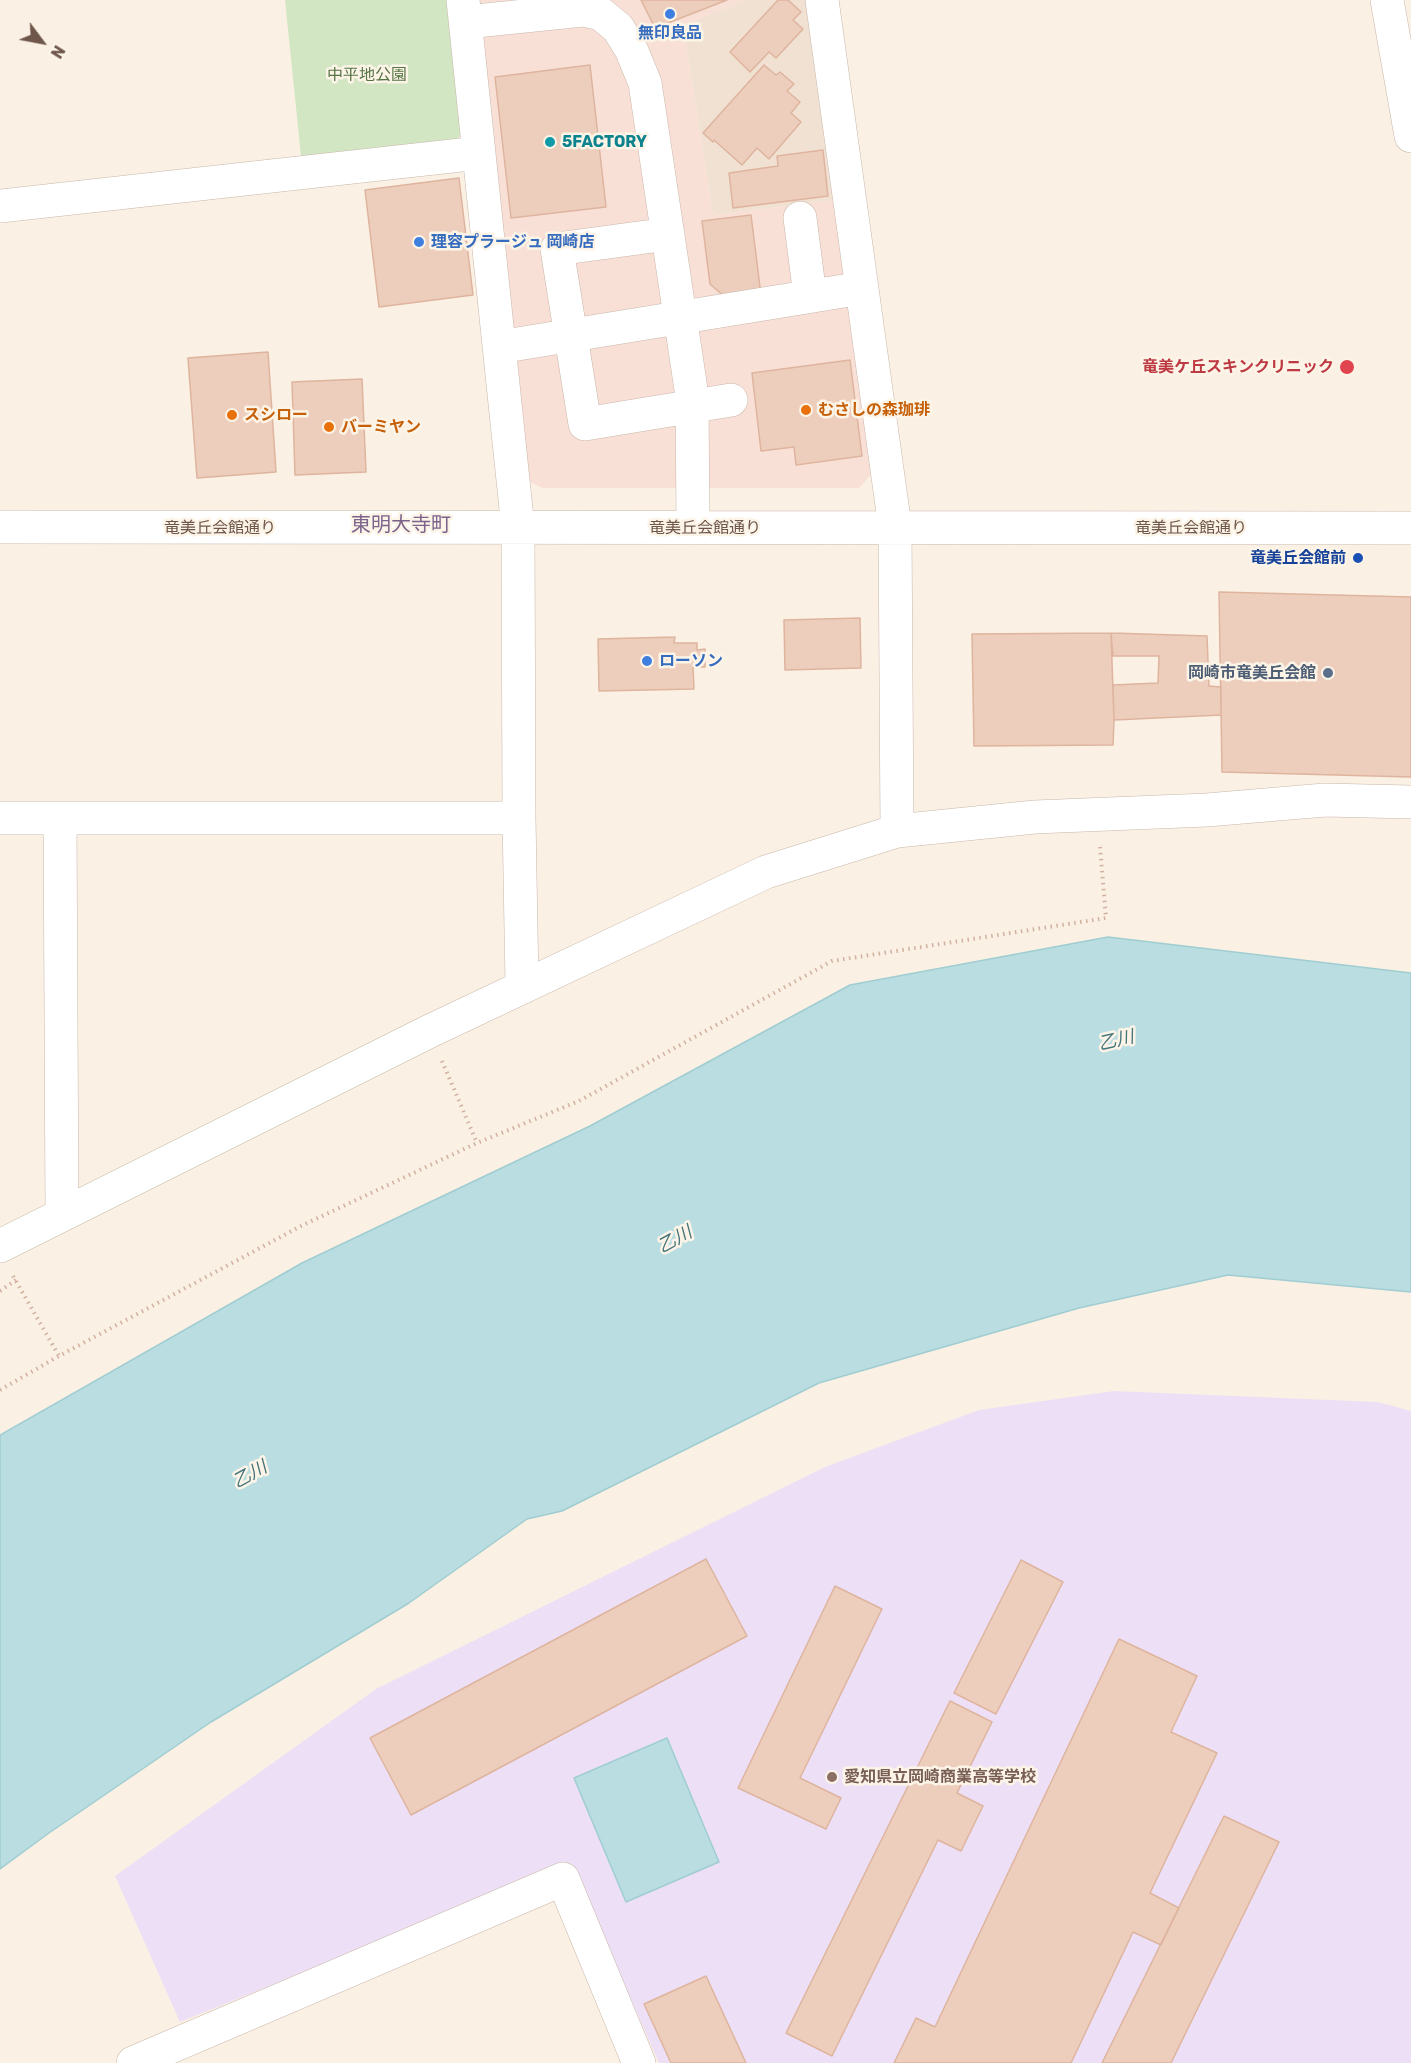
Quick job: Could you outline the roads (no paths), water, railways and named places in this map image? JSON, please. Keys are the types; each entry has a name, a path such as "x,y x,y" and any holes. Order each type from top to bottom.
{"street":[{"path":"822,0 895,527 897,831"},
{"path":"1387,0 1411,136"},
{"path":"522,985 518,528 464,11 583,10 601,14 618,28 631,49 645,83 692,406 693,528"},
{"path":"0,206 479,153"},
{"path":"800,218 810,297"},
{"path":"668,234 557,249 585,424 731,400"},
{"path":"499,347 862,288"},
{"name":"竜美丘会館通り","path":"0,527 1411,528"},
{"path":"5,1259 62,1214 522,985 766,872 897,831 1035,817 1207,810 1325,800 1411,802"},
{"path":"0,818 519,818"},
{"path":"60,818 62,1214"},
{"path":"133,2063 563,1879 639,2063"}],"water":[{"name":"乙川","path":"1108,937 1411,973 1411,1292 1228,1275 1079,1308 819,1383 562,1511 527,1519 409,1603 211,1722 0,1869 0,1435 302,1263 590,1126 850,985"},
{"path":"667,1738 719,1862 626,1902 574,1778"}],"place":[{"name":"無印良品","path":"670,14"},
{"name":"5FACTORY","path":"550,142"},
{"name":"理容プラージュ 岡崎店","path":"419,242"},
{"name":"竜美ケ丘スキンクリニック","path":"1347,367"},
{"name":"むさしの森珈琲","path":"806,410"},
{"name":"スシロー","path":"232,415"},
{"name":"バーミヤン","path":"329,427"},
{"name":"竜美丘会館前","path":"1358,558"},
{"name":"ローソン","path":"647,661"},
{"name":"岡崎市竜美丘会館","path":"1328,673"},
{"name":"愛知県立岡崎商業高等学校","path":"832,1777"}],"district":[{"name":"東明大寺町","path":"401,525"}],"park label":[{"name":"中平地公園","path":"367,75"}]}
